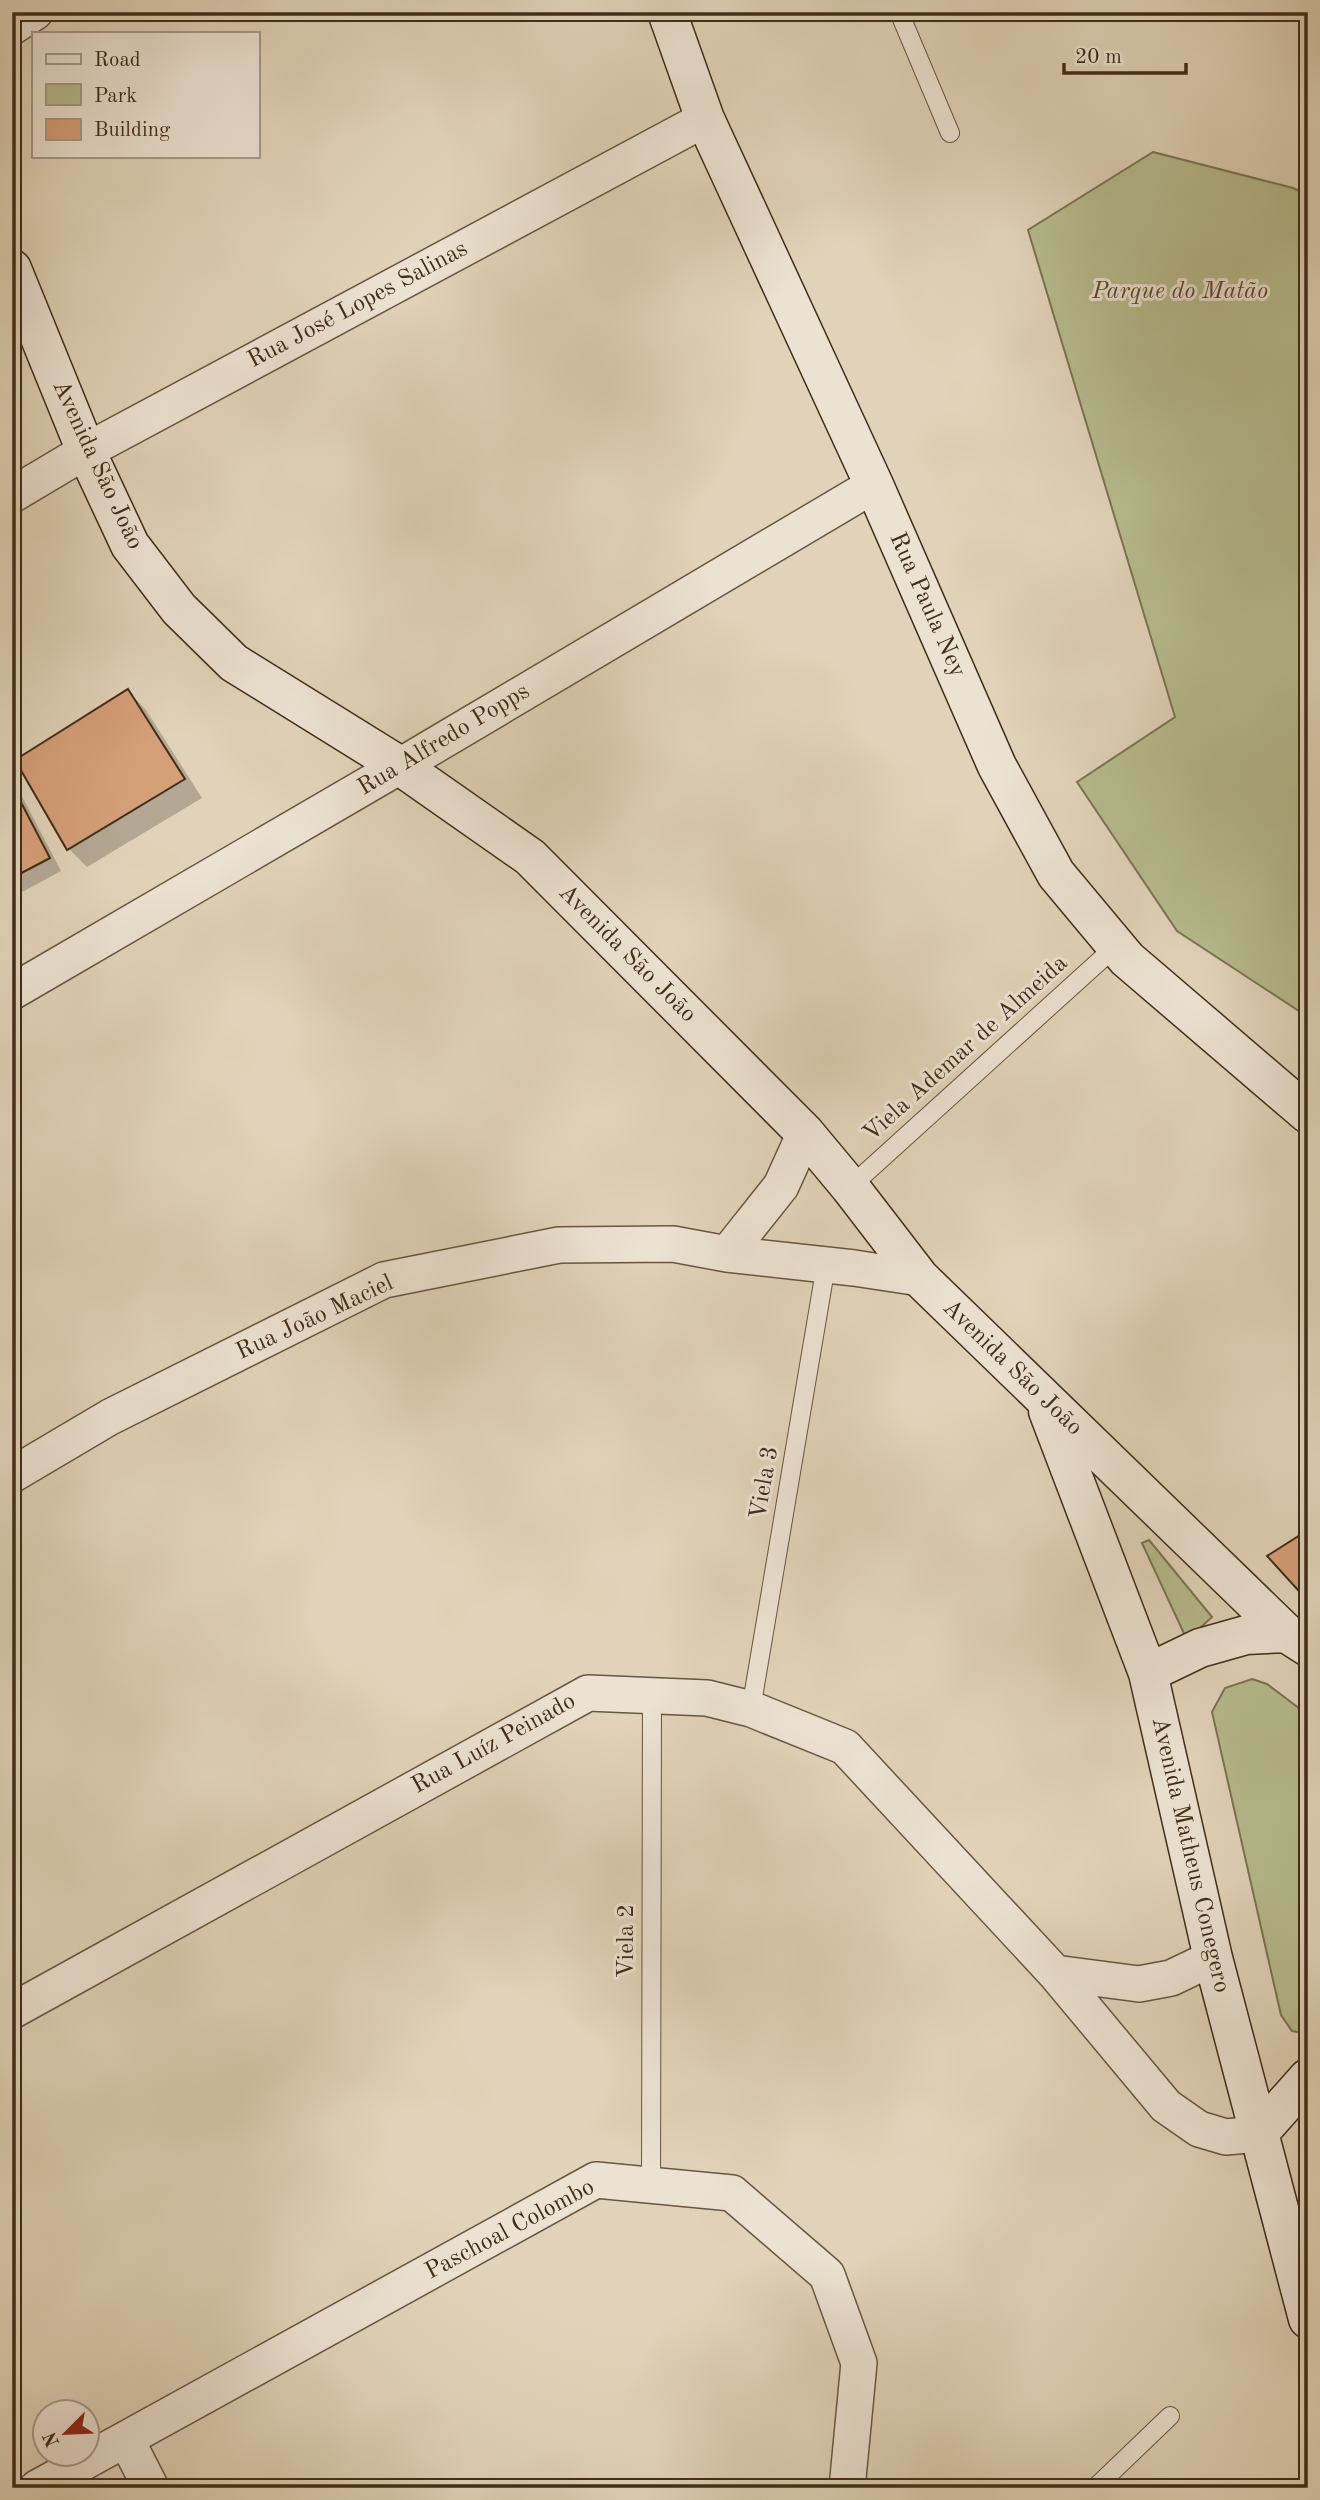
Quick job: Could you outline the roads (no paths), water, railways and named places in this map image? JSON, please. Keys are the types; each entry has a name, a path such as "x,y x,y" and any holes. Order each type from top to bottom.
{"main road":[{"name":"Rua Paula Ney","path":"667,12 705,119 874,485 997,766 1056,874 1127,959 1308,1114"},
{"name":"Avenida São João","path":"12,269 86,451 130,545 179,609 234,663 400,766 530,857 805,1133 920,1278 1044,1400 1297,1640"},
{"name":"Avenida Matheus Conegero","path":"1044,1400 1148,1673 1213,1958 1308,2319"},
{"name":"Avenida São João","path":"1148,1673 1200,1648 1246,1635 1297,1640"},
{"path":"1258,2134 1308,2078"}],"street":[{"path":"12,27 35,12"},
{"name":"Rua José Lopes Salinas","path":"12,495 86,451 705,119"},
{"name":"Rua Alfredo Popps","path":"12,992 874,485"},
{"path":"727,1254 781,1186 805,1133"},
{"name":"Rua João Maciel","path":"12,1475 110,1417 384,1280 559,1245 673,1244 727,1254 920,1278"},
{"name":"Rua Luíz Peinado","path":"12,2011 588,1693 707,1698 751,1709 845,1746 1055,1973 1166,2106 1199,2129 1226,2137 1258,2134"},
{"path":"1055,1973 1139,1984 1171,1978 1213,1958"},
{"name":"Paschoal Colombo","path":"37,2488 127,2441 596,2180 732,2193 827,2275 859,2363 846,2488"},
{"path":"127,2441 151,2488"}],"lane":[{"path":"899,12 950,133"},
{"name":"Viela Ademar de Almeida","path":"850,1187 1115,947"},
{"name":"Viela 3","path":"751,1709 827,1265"},
{"name":"Viela 2","path":"651,2185 653,1696"},
{"path":"1095,2488 1170,2416"}],"park label":[{"name":"Parque do Matão","path":"1180,292"}]}
